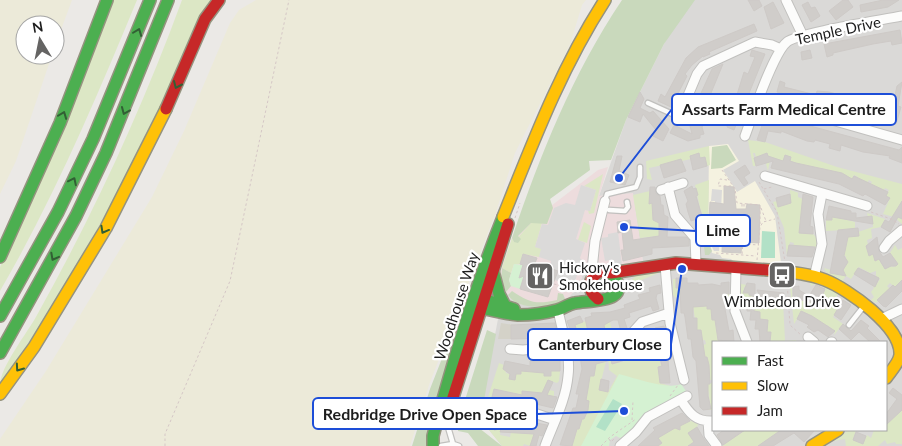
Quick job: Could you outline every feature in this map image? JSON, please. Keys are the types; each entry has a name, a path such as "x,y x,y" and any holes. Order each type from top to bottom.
{"main road":[{"path":"0,257 56,132 106,0"},
{"path":"0,316 58,212 93,139 150,0"},
{"path":"0,353 40,285 102,162 168,0"},
{"path":"0,394 34,346 106,228 150,143 205,19 219,0"},
{"path":"197,40 214,13 226,0"},
{"name":"Woodhouse Way","path":"434,446 437,424 462,325 476,284 546,109 583,34 605,0"},
{"name":"Woodhouse Way","path":"434,446 453,412 481,303 493,272 520,178"},
{"path":"573,303 598,272 637,270 665,265 696,264 786,271 814,277 826,280 865,304 883,318 900,347 901,359 887,377"},
{"path":"481,303 519,315 558,310 573,303 598,299 605,300 614,296 618,284 637,270"},
{"path":"493,272 505,306"},
{"path":"608,272 618,284"},
{"path":"590,282 592,294 598,299"},
{"path":"437,424 481,303 476,284"},
{"path":"481,303 535,313"},
{"path":"812,446 836,431"}],"street":[{"path":"786,0 803,36"},
{"name":"Temple Drive","path":"745,136 758,100 787,41 902,16"},
{"path":"679,117 696,74 711,61 756,42 772,45 781,50"},
{"path":"758,100 902,140"},
{"path":"761,178 770,185 822,194 860,208"},
{"path":"683,183 664,189 675,216 695,238 696,264"},
{"path":"814,277 822,244 818,214 822,194"},
{"path":"590,282 594,249 606,206"},
{"path":"885,241 902,230"},
{"path":"594,249 608,272"},
{"path":"665,265 676,370 684,380"},
{"path":"736,268 735,311 747,341"},
{"path":"883,318 902,309"},
{"path":"545,446 569,375 566,348 558,310"},
{"path":"510,349 520,354 618,341 642,322 669,313"},
{"path":"616,443 636,432 648,417 684,398 692,415 711,421 709,435 717,446"},
{"path":"493,413 525,410 555,420"}],"lane":[{"path":"648,103 679,117"},
{"path":"627,202 628,207 625,211 606,206 607,194 636,187 640,177 640,167"},
{"path":"849,325 865,304"},
{"path":"453,412 451,436 457,445"},
{"path":"441,446 457,445"}],"path":[{"path":"165,446 165,434 230,280 290,0"},
{"path":"722,170 733,188 737,204 760,205"},
{"path":"761,178 770,185 780,223 790,325 807,339 811,340"},
{"path":"728,180 720,179 718,186 733,188"},
{"path":"513,224 521,197"},
{"path":"743,203 744,207 746,206"},
{"path":"742,209 743,203"},
{"path":"760,205 766,221"},
{"path":"756,264 759,245 760,205"},
{"path":"860,208 891,218 898,223 902,230"},
{"path":"760,227 766,221 776,219"},
{"path":"742,254 743,244 759,245"},
{"path":"716,253 757,256"},
{"path":"554,284 558,286"},
{"path":"632,421 633,401"},
{"path":"451,436 455,431 453,412"}],"shaded area":[{"path":"0,0 72,0 65,19 65,15 15,15 15,65 49,65 16,161 0,194"},
{"path":"256,0 586,0 582,5 570,44 515,153 496,212 429,385 410,446 0,446 0,439 46,371 152,197 184,131 230,23 239,10"},
{"path":"686,0 902,0 902,446 502,446 489,430 483,415 482,402 504,288 510,298 580,284 583,273 643,262 633,194 599,196 626,120"},
{"path":"728,144 739,161 723,170 737,192 755,181 775,216 781,263 734,262 731,259 722,258 720,255 712,253 708,234 709,146"},
{"path":"608,167 599,196 633,193 643,262 583,273 580,284 566,301 533,306 519,304 510,298 504,288 500,272 513,235 598,170"},
{"path":"581,185 596,190 590,211 585,210 576,239 585,243 580,258 582,260 572,290 560,286 561,282 555,280 558,271 550,268 551,261 539,257 541,249 535,247 542,224 548,225 554,208 566,203 575,205"},
{"path":"712,189 722,190 719,251 714,251 710,243 710,221 715,221 715,201 711,201"},
{"path":"618,232 622,265 611,267 610,260 605,261 601,238"},
{"path":"501,323 514,325 511,339 498,339"}],"green space":[{"path":"111,0 137,0 90,111 56,184 0,291 0,267"},
{"path":"182,0 213,0 139,156 54,305 0,385 9,359 58,277 116,160 167,41"},
{"path":"622,0 695,0 664,44 626,120 611,160 589,161 590,170 550,199 553,208 547,224 531,223 518,236 521,239 518,243 514,242 512,238 534,176 559,115 588,56"},
{"path":"748,140 765,142 837,167 902,184 902,224 894,217 883,214 890,198 886,196 889,190 885,188 883,192 880,191 881,189 870,185 872,182 869,180 867,183 856,181 858,177 854,175 852,179 854,180 842,178 842,173 837,172 836,174 822,168 812,168 790,161 791,157 785,155 785,161 770,160 767,153 756,157 755,153 753,153 756,166 753,166"},
{"path":"727,145 736,160 722,168 711,169 712,147"},
{"path":"709,146 710,165 707,166 705,157 700,158 699,153 694,157 690,155 691,159 649,168 652,180 647,179 646,161"},
{"path":"770,160 768,171 766,164"},
{"path":"603,174 594,213 589,214 588,210 590,211 596,190 584,186"},
{"path":"709,180 708,225 704,227 703,224 706,223 700,208 695,185"},
{"path":"790,190 802,194 798,193 798,197 807,201 799,233 813,234 818,239 818,247 793,246 794,243 790,242 787,256 784,228 773,202 777,201 778,207 791,203"},
{"path":"650,191 649,203 652,203 653,219 659,223 659,236 640,238 633,195"},
{"path":"867,213 885,219 881,227 871,229 872,238 867,240 868,245 866,246 869,255 873,254 875,261 882,258 879,260 885,269 891,266 894,267 897,263 890,253 895,245 898,250 902,248 902,280 899,291 890,283 887,286 890,289 876,303 871,300 874,297 871,292 874,288 873,283 876,285 880,279 876,276 876,271 870,273 859,267 851,279 846,276 843,280 846,284 826,272 824,268 831,270 830,273 843,274 846,256 844,256 845,230 826,231 826,220 832,220 832,216 855,222 855,236 859,236 858,232 873,227 872,217 868,217"},
{"path":"584,222 591,226 587,243 578,240"},
{"path":"531,223 542,223 535,247 542,248 539,257 523,254 520,264 514,264 511,273 502,268 512,238 514,242"},
{"path":"708,225 708,243 712,251 709,255 705,255 703,237 699,230"},
{"path":"762,231 775,232 775,258 761,258"},
{"path":"483,254 426,446 412,446 430,389"},
{"path":"514,264 523,265 520,274 524,275 520,289 511,286 509,280"},
{"path":"502,268 511,273 509,280 511,286 506,292 501,279"},
{"path":"657,270 661,272 627,286 638,274"},
{"path":"789,278 791,278 793,301 800,300 800,295 817,306 823,298 820,296 825,288 817,283 811,286 808,278 827,286 838,294 836,298 842,302 833,317 843,324 834,335 835,331 827,325 824,328 812,316 810,319 808,314 802,311 794,324"},
{"path":"673,279 676,279 676,288 729,293 730,301 725,303 725,301 719,302 715,314 711,315 712,320 715,320 722,334 717,335 718,340 724,340 712,341 712,380 708,380 707,357 705,357 703,345 706,344 705,340 698,341 701,337 701,330 697,330 693,307 680,296 676,298 673,295"},
{"path":"741,284 747,285 744,287 744,293 749,293 751,296 757,295 757,299 763,300 764,303 767,303 768,299 780,306 783,301 785,341 770,341 771,332 767,332 768,320 760,322 760,312 754,311 754,305 741,304"},
{"path":"512,291 533,302 557,300 558,293 563,294 566,301 552,305 527,306 513,300 508,295"},
{"path":"586,321 587,325 610,322 613,337 606,340 604,334 593,337 594,341 586,343 589,340 587,332 578,335 575,325"},
{"path":"487,330 496,334 479,428 502,446 478,446 468,433 458,431 459,419"},
{"path":"669,336 669,346 658,353 661,366 658,367 660,383 670,386 599,446 572,446 589,401 586,400 590,376 594,376 595,368 585,367 594,359 599,358 601,363 606,361 599,390 608,392 617,376 609,370 608,355 610,354 613,364 638,358 637,355 661,338"},
{"path":"499,363 504,365 506,373 510,374 509,379 515,380 516,374 521,374 521,371 560,371 557,383 548,380 546,385 549,390 554,391 554,397 523,391 522,395 494,389 492,397 488,397"},
{"path":"619,374 659,385 681,384 686,391 682,395 649,410 628,434 620,438 616,436 610,440 609,446 581,446"},
{"path":"712,383 712,410 703,410 711,409 707,384"},
{"path":"613,399 622,404 605,431 596,427"},
{"path":"902,410 902,444 896,444 895,442 887,444 885,440 878,446 846,446 845,439 833,441 848,431 856,431 853,440 863,444 867,435 871,438 874,431 887,431 887,424"},
{"path":"691,421 698,424 692,446 658,446 662,443 658,438 676,427 680,428 679,425"},
{"path":"494,428 501,429 500,435 510,437 511,432 540,435 537,442 532,440 530,446 524,444 523,446 502,446 489,430"},
{"path":"744,431 780,431 759,446 722,446"}],"building":[{"path":"748,0 759,0 762,6 754,11"},
{"path":"843,0 848,0 853,7 836,20 829,11"},
{"path":"883,0 899,0 888,7 861,12 860,5"},
{"path":"773,2 784,23 771,29 764,7"},
{"path":"808,2 811,8 815,7 820,16 811,22 802,5"},
{"path":"754,24 757,31 709,52 710,54 703,56 692,65 685,74 687,76 671,107 658,101 661,94 665,97 686,58 698,47"},
{"path":"900,30 902,43 892,45 891,41 873,44 833,53 833,55 827,57 824,44"},
{"path":"752,50 765,54 734,130 727,127 744,72 748,74 755,57 750,56"},
{"path":"810,50 812,58 802,60 801,52"},
{"path":"723,64 711,93 713,94 701,117 692,113 712,69"},
{"path":"780,81 785,83 784,87 816,95 817,91 829,92 869,103 870,100 876,102 874,109 891,114 897,86 902,82 898,106 901,107 896,124 877,117 777,92"},
{"path":"640,92 644,99 640,108 650,113 653,111 669,129 663,141 653,136 656,130 643,114 640,122 628,117"},
{"path":"766,114 899,150 902,147 902,163 889,158 890,156 863,152 841,145 840,151 829,148 830,144 815,140 814,142 807,141 781,131 781,133 768,131 765,142 757,140"},
{"path":"699,117 706,121 702,127 704,134 700,135 700,138 688,141 670,133 674,125 692,134 690,126 694,125"},
{"path":"699,153 700,158 705,157 707,166 693,170 690,156"},
{"path":"767,153 768,156 783,161 785,155 791,157 790,161 796,163 842,173 852,179 854,176 888,192 886,196 890,198 885,205 865,194 863,196 839,184 771,168 773,161 756,166 754,158"},
{"path":"617,156 622,156 619,171 629,175 625,185 610,182"},
{"path":"681,159 686,171 664,178 660,165"},
{"path":"745,165 750,173 744,177 748,183 744,186 734,172"},
{"path":"692,186 693,189 696,188 698,195 696,196 706,230 702,232 697,219 691,221 686,204 688,201 684,191"},
{"path":"724,186 734,187 736,209 746,209 747,204 760,205 759,243 742,242 741,253 722,252 723,219 709,217 710,202 724,204"},
{"path":"650,187 655,187 656,194 660,196 661,205 663,205 664,215 668,217 667,237 686,237 689,240 689,246 652,248 652,254 623,261 621,250 624,250 622,232 618,233 617,222 630,220 633,240 659,236 659,223 653,220 652,203 649,204"},
{"path":"790,194 791,203 778,207 776,198"},
{"path":"803,194 813,197 810,226 813,227 813,234 799,233"},
{"path":"902,201 902,219 898,217 890,232 881,227 885,220 889,222"},
{"path":"829,206 856,213 856,218 872,216 873,224 832,217 832,220 826,220"},
{"path":"858,228 859,236 848,237 844,256 848,262 843,270 846,276 830,273 838,230"},
{"path":"877,237 879,251 883,257 890,253 898,264 896,266 885,269 879,259 875,261 873,254 869,256 866,246"},
{"path":"789,245 815,247 812,257 787,256"},
{"name":"Hickory's Smokehouse","path":"523,254 537,258 535,263 558,271 548,297 520,289 524,276 519,278 523,265 520,264"},
{"path":"858,268 879,278 875,287 854,274"},
{"path":"676,278 687,278 687,283 698,283 698,285 712,284 721,286 721,283 729,282 729,294 724,294 725,309 729,331 733,330 734,341 718,340 711,309 707,309 707,306 693,307 693,318 697,318 697,330 701,330 705,357 707,357 709,365 710,384 708,384 708,396 711,409 703,410 700,407 696,361 693,357 691,339 688,339 684,313 681,313 680,288 676,288"},
{"path":"902,280 902,291 886,307 883,306 877,300 893,285 895,287"},
{"path":"747,283 755,284 755,297 749,295 749,293 743,293"},
{"path":"660,285 661,293 657,294 656,298 659,309 653,311 651,306 629,313 630,317 624,319 627,328 621,332 618,320 613,320 604,325 606,334 580,341 578,335 588,332 585,318 592,316 591,313 610,312 625,308 624,305 640,299 638,295 650,292 649,288"},
{"path":"816,285 825,289 818,307 807,300 793,301 793,287 799,286 799,290 809,296"},
{"path":"757,290 784,293 784,300 777,306 768,297 767,303 763,301"},
{"path":"843,300 851,305 841,320 834,315"},
{"path":"747,304 754,305 754,311 760,312 760,319 768,320 767,332 771,332 770,341 760,341 759,329 755,329 756,320 750,320 751,311 747,311"},
{"path":"801,311 835,331 828,337 818,330 814,332 807,327 809,325 797,319"},
{"path":"580,316 583,322 575,325 578,335 573,337 567,321"},
{"path":"861,320 869,326 867,328 880,341 869,341 859,332 851,340 839,329 843,324 851,331"},
{"path":"555,323 556,332 546,332 547,338 511,339 511,325"},
{"path":"664,326 671,359 668,360 670,383 660,383 658,367 662,366 658,350 612,364 611,360 596,364 594,376 590,376 586,400 589,401 588,410 584,419 582,419 579,429 577,429 572,446 560,445 573,408 576,408 579,394 576,394 582,369 580,356 593,354 594,359 647,345 644,336 656,333 655,328"},
{"path":"560,360 560,371 551,371 551,376 544,376 544,373 521,371 521,374 516,374 515,380 509,379 510,374 503,369 505,361 530,366 530,361"},
{"path":"601,379 609,381 608,392 599,390"},
{"path":"548,380 553,382 547,395 557,397 553,408 519,400 518,402 492,397 494,389 522,395 522,391 542,393"},
{"path":"893,388 902,395 902,410 887,424 887,413 897,399 889,393"},
{"path":"682,413 690,421 680,426 680,430 675,428 658,438 662,443 658,446 638,446 655,430 653,428"},
{"path":"512,421 547,425 542,436 539,435 536,446 530,446 534,434 500,432 501,429 494,430 493,424 499,422 512,424"},
{"path":"697,427 709,446 688,446 694,442 688,433"},
{"path":"723,431 744,431 723,445 717,435"},
{"path":"780,431 814,431 804,442 794,433 773,446 758,446"},
{"path":"856,432 866,436 863,444 853,440"}],"traffic: fast":[{"path":"0,257 60,123 107,0"},
{"path":"0,316 58,212 93,139 150,0"},
{"path":"0,353 76,216 106,153 168,0"},
{"path":"433,446 433,436 448,380 483,271 503,217"},
{"path":"493,271 499,294 505,306"},
{"path":"480,308 528,315 553,311 570,304 608,298 615,295 618,290 617,283 611,273"},
{"path":"483,299 514,309"}],"traffic: slow":[{"path":"503,217 561,79 605,0"},
{"path":"0,394 34,347 106,228 166,109"},
{"path":"768,270 804,274 825,280 847,292 872,310 883,321 898,344 899,358 887,377"},
{"path":"812,446 836,431"}],"traffic: jam":[{"path":"166,109 205,19 219,0"},
{"path":"449,410 508,224"},
{"path":"598,299 594,296 590,284 593,277 601,271 611,273 676,263 768,270"}],"place":[{"name":"Assarts Farm Medical Centre","path":"619,178"},
{"name":"Lime","path":"624,227"},
{"name":"Canterbury Close","path":"682,269"},
{"name":"Wimbledon Drive","path":"782,275"},
{"name":"Hickory's Smokehouse","path":"540,276"},
{"name":"Redbridge Drive Open Space","path":"624,411"}]}
